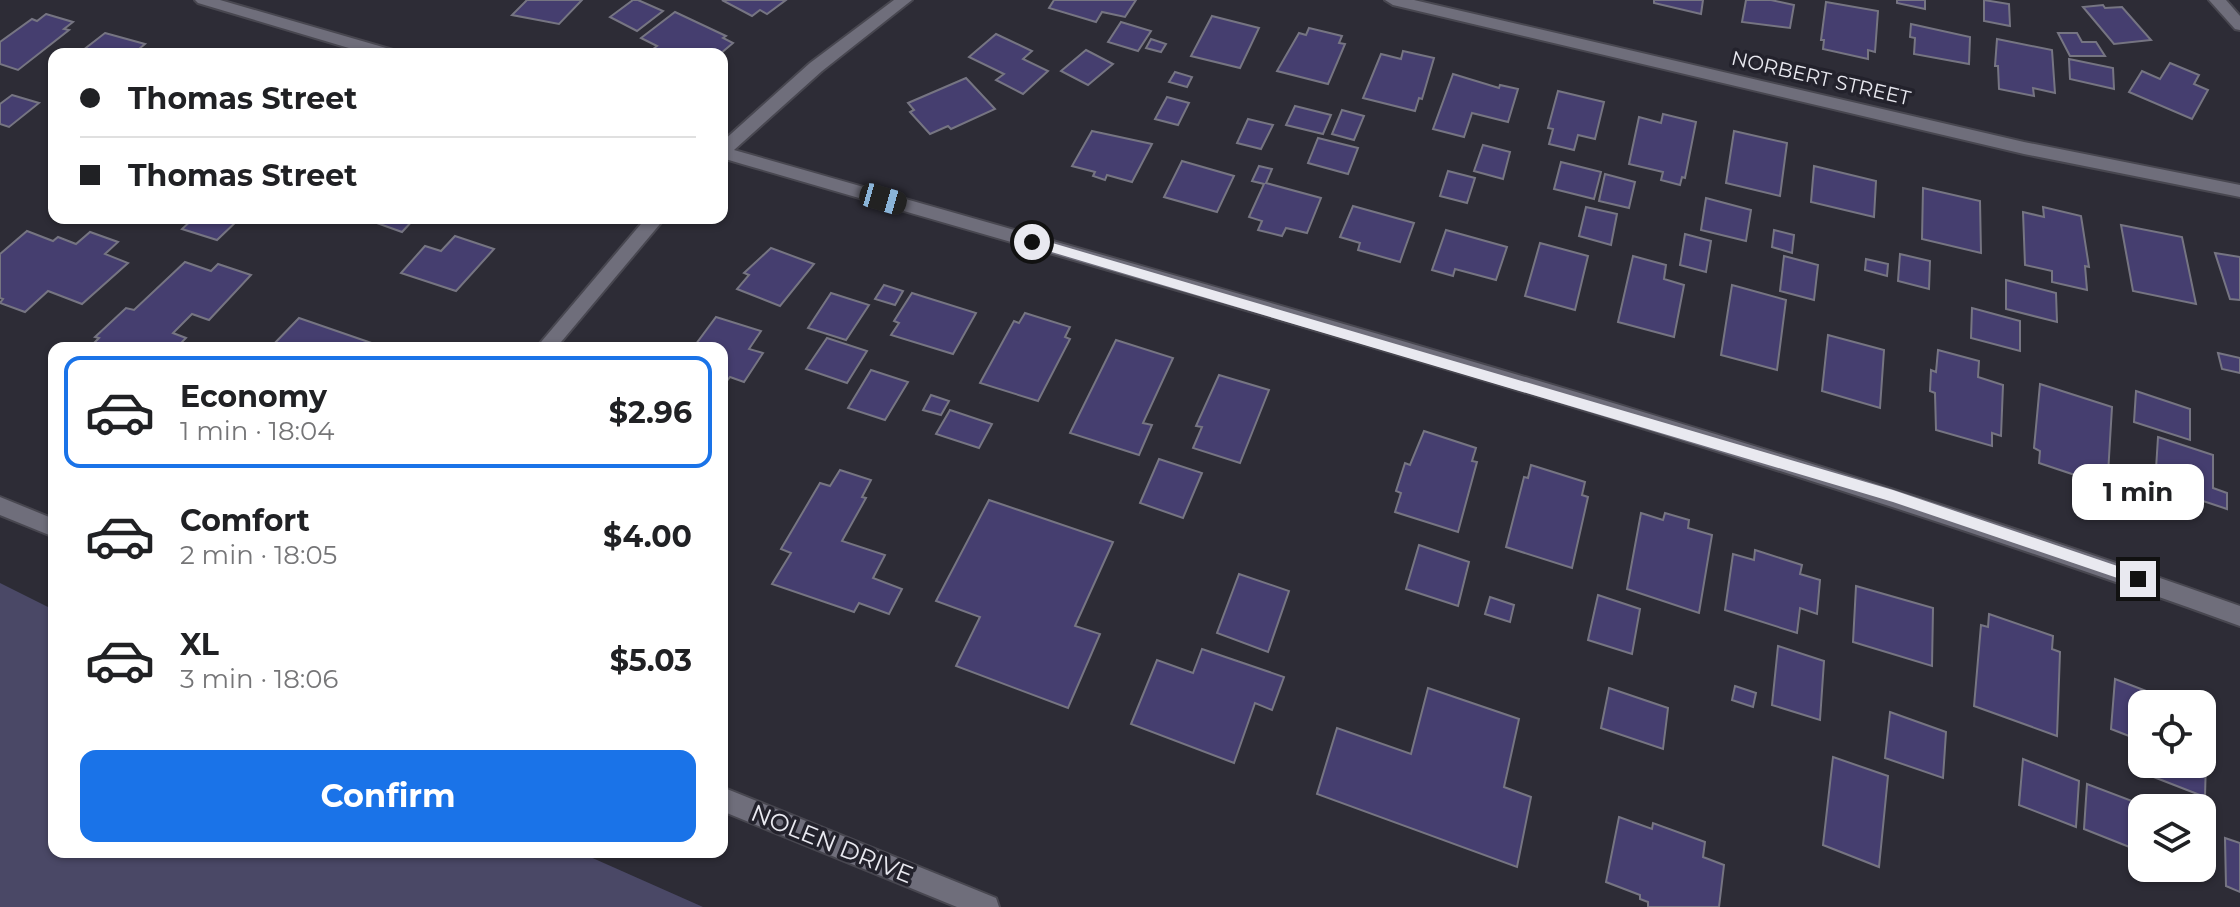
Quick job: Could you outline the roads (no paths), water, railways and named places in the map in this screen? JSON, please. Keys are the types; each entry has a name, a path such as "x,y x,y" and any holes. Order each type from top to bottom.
{"street":[{"path":"203,0 367,48"},
{"path":"728,147 826,59 904,0"},
{"name":"NORBERT STREET","path":"1393,0 2012,145 2240,191"},
{"path":"2217,0 2240,25"},
{"path":"728,154 1504,379 1893,496 2240,616"},
{"path":"550,342 651,224"},
{"path":"0,506 48,526"},
{"name":"NOLEN DRIVE","path":"728,801 987,907"}]}
